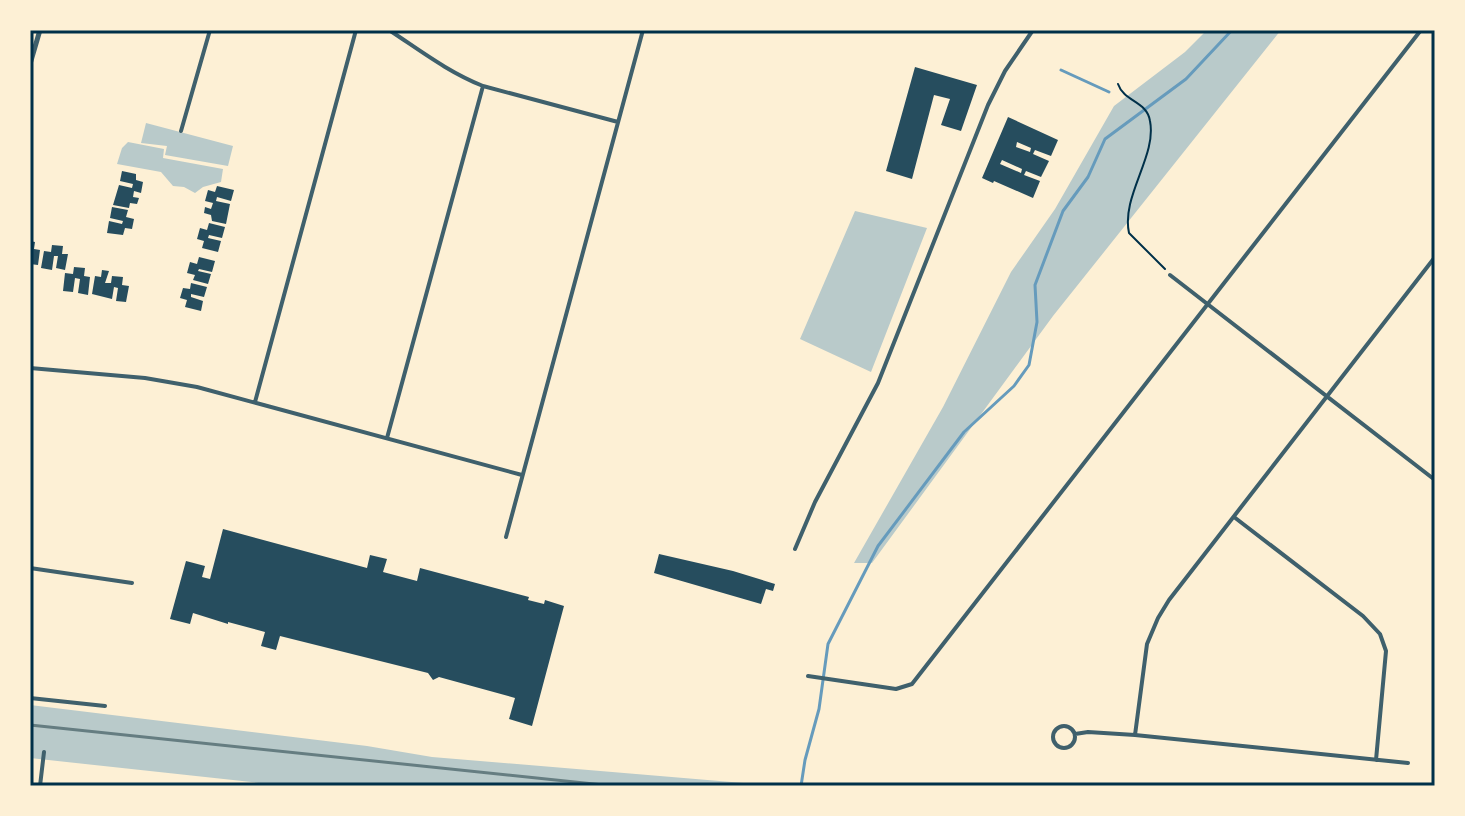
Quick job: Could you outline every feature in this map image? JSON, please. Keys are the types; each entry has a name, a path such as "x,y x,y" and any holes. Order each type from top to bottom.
{"street":[{"path":"30,64 40,30"},
{"path":"181,131 210,30"},
{"path":"255,402 356,30"},
{"path":"389,30 451,73 483,86 618,122"},
{"path":"506,537 643,30"},
{"path":"795,549 815,502 878,383 988,105 1005,71 1033,30"},
{"path":"808,676 896,689 912,684 1421,30"},
{"path":"387,438 483,86"},
{"path":"1135,735 1150,634 1169,600 1435,257"},
{"path":"1170,275 1435,480"},
{"path":"30,368 166,381 255,402 522,475"},
{"path":"1234,517 1363,616 1380,634 1387,659 1376,760"},
{"path":"30,568 132,583"},
{"path":"30,698 105,706"},
{"path":"1063,727 1070,728 1075,734 1074,741 1067,748 1061,748 1054,740 1056,730 1063,727"},
{"path":"1075,734 1135,735 1408,763"},
{"path":"40,786 44,752"}],"path":[{"path":"1118,84 1122,94 1143,106 1150,120 1150,139 1128,213 1129,233 1170,275"}],"shaded area":[{"path":"1207,30 1281,30 1053,316 872,563 854,563 943,407 1011,272 1055,209 1114,106 1185,52"},
{"path":"146,123 233,146 228,166 165,155 167,146 141,143"},
{"path":"128,142 164,149 163,158 223,169 221,182 203,187 195,193 173,186 161,172 117,164 122,148"},
{"path":"855,211 927,228 871,372 800,339"},
{"path":"30,705 367,746 432,757 778,786 287,786 30,758"}],"building":[{"path":"915,67 977,85 961,131 941,125 950,99 934,95 912,179 886,171"},
{"path":"1008,117 1058,140 1051,156 1035,150 1033,154 1049,161 1041,177 1026,171 1024,175 1040,181 1033,198 982,178","holes":["1017,142 1031,148 1030,152 1016,147","1002,160 1022,169 1021,173 1000,164"]},
{"path":"122,171 136,174 136,180 143,182 141,193 134,191 133,197 139,198 137,204 130,203 129,208 113,205 119,185 132,188 133,184 120,181"},
{"path":"217,186 234,190 231,201 217,197 216,201 230,204 226,224 212,221 211,215 204,213 205,207 211,209 213,203 205,201 208,190 215,192"},
{"path":"112,207 128,210 126,217 134,219 132,229 125,228 123,235 107,233 109,221 122,224 123,221 110,218"},
{"path":"209,223 225,227 222,238 209,235 208,238 221,241 218,252 202,248 204,241 197,239 200,228 207,230"},
{"path":"30,241 35,242 34,249 40,250 38,265 30,264"},
{"path":"52,245 63,246 62,254 68,254 65,270 56,268 58,256 54,256 52,270 41,268 44,251 51,252"},
{"path":"199,257 215,261 212,272 198,271 211,274 208,284 193,280 195,275 187,273 190,262 197,264"},
{"path":"74,267 85,268 84,276 90,277 88,295 78,293 80,279 75,278 73,292 63,291 65,273 73,274"},
{"path":"102,270 109,271 105,283 111,283 112,276 123,277 122,285 129,286 126,302 116,301 118,288 114,287 112,299 92,294 95,276 101,277"},
{"path":"191,283 207,287 204,297 191,294 191,297 203,301 201,311 185,307 187,300 180,298 183,288 190,289"},
{"path":"223,529 367,568 370,555 387,559 383,572 417,581 420,568 529,597 528,600 544,604 545,600 564,606 532,726 509,719 515,698 439,677 433,680 428,673 280,636 276,650 261,646 265,632 193,613 190,624 170,619 186,561 205,566 202,577 210,579"},
{"path":"659,554 775,584 773,591 766,589 761,604 654,573"}],"waterway":[{"path":"801,786 819,709 828,644 878,546 964,432 1014,386 1029,365 1037,322 1035,285 1063,211 1088,177 1105,139 1186,79 1232,30"},
{"path":"1061,70 1109,92"}],"railway":[{"path":"30,725 613,786"}]}
